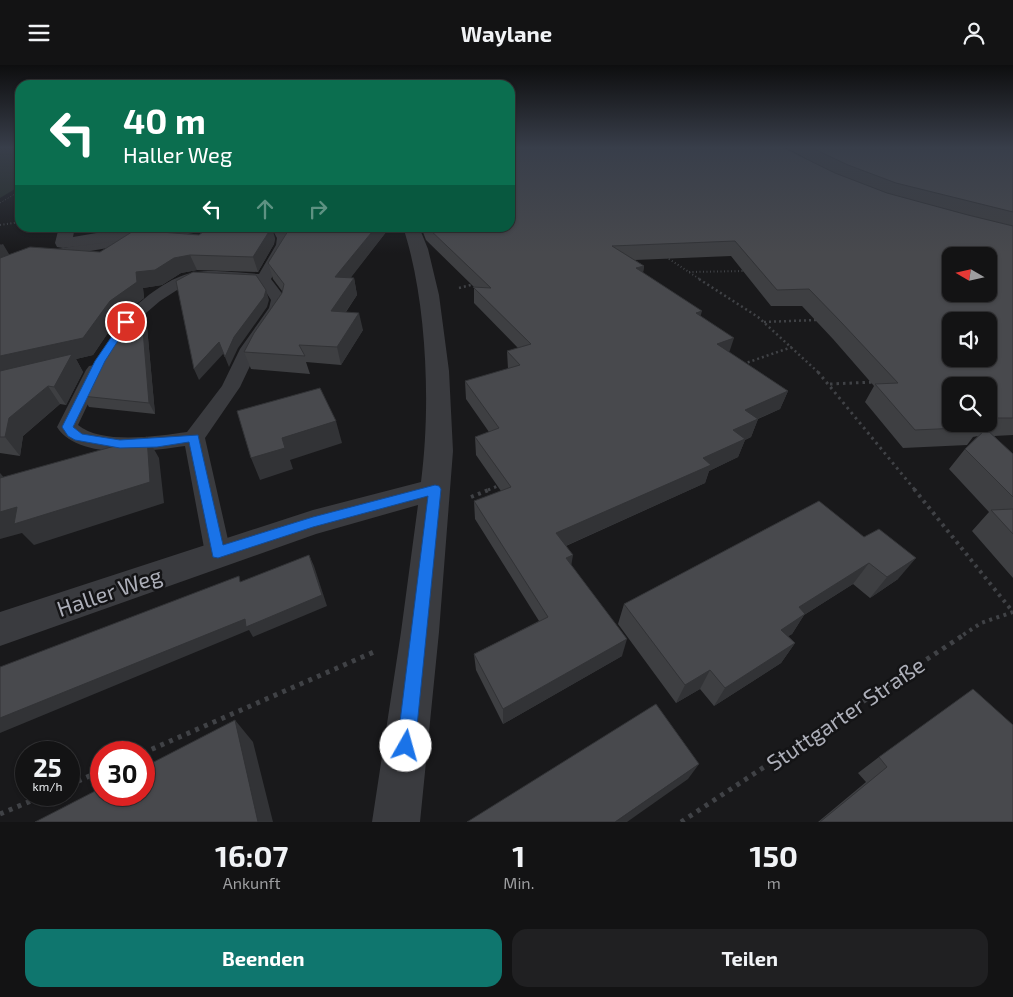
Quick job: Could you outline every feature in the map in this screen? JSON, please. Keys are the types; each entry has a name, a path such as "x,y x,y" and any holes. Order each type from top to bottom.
{"street":[{"path":"65,235 84,242 135,232"},
{"path":"396,822 420,632 439,451 437,371 429,295 413,232"},
{"name":"Haller Weg","path":"0,629 313,522 434,501"}],"lane":[{"path":"29,258 177,232"},
{"path":"264,279 283,245 283,238 280,232"},
{"path":"0,272 29,258 65,235"},
{"path":"197,276 264,279 279,300 277,309 249,349 231,387 194,438 157,443 120,444 79,438 67,427 99,356 126,322 176,284 187,278 197,276"},
{"path":"194,438 218,553"}],"path":[{"path":"0,203 15,194"},
{"path":"0,225 15,223"},
{"path":"663,254 763,322 830,383 1013,612"},
{"path":"688,272 748,271"},
{"path":"429,295 477,284"},
{"path":"763,322 820,319"},
{"path":"735,367 792,347"},
{"path":"830,383 878,382"},
{"path":"434,501 507,482"},
{"name":"Stuttgarter Straße","path":"681,822 981,623 1013,612"},
{"path":"155,748 420,632"},
{"path":"0,814 19,806"}],"shaded area":[{"path":"0,182 15,182 15,189 0,198"}],"building":[{"path":"515,182 859,182 887,193 1013,226 1013,418 997,418 997,377 942,377 942,429 915,430 875,384 898,383 841,322 809,289 777,290 735,241 612,246 644,266 636,268 702,311 696,313 734,338 717,344 788,391 745,410 758,419 733,430 745,439 703,458 711,465 556,533 573,555 566,558 627,639 503,709 474,654 548,617 474,501 511,487 475,437 499,428 465,381 520,365 507,351 531,344 473,287 491,288 432,232 515,232"},
{"path":"894,182 1013,182 1013,212"},
{"path":"132,232 199,235 203,232 269,232 253,257 190,255 174,258 155,270 136,272 137,282 110,301 83,338 0,356 0,258 30,247 100,252"},
{"path":"287,232 372,232 335,277 354,278 331,311 359,313 337,347 299,345 305,356 244,352 254,333 282,293 284,284 268,263"},
{"path":"193,272 256,275 266,290 264,297 234,337 225,357 219,342 194,369 176,281"},
{"path":"141,306 149,403 82,396 104,351 128,316"},
{"path":"72,354 54,387 48,386 9,418 5,437 0,437 0,371"},
{"path":"320,388 336,421 282,438 285,448 251,458 237,411"},
{"path":"983,432 989,432 1013,454 1013,497 965,449"},
{"path":"147,437 150,482 14,524 17,507 0,512 0,478"},
{"path":"819,501 864,537 879,529 916,558 887,577 869,563 799,607 805,614 781,630 795,643 725,688 710,670 685,685 624,604"},
{"path":"1013,509 1013,534 991,510"},
{"path":"309,555 322,595 246,627 245,619 0,718 0,667 239,576 240,582"},
{"path":"973,689 1013,725 1013,822 820,822 887,767 879,757"},
{"path":"656,704 699,764 615,822 467,822"},
{"path":"235,720 258,822 35,822 66,806 80,806 80,799 90,794 90,806 155,806 155,761"}],"route":[{"path":"126,322 100,361 67,427 79,438 120,444 157,443 194,438 218,553 313,522 435,489 406,746"}]}
